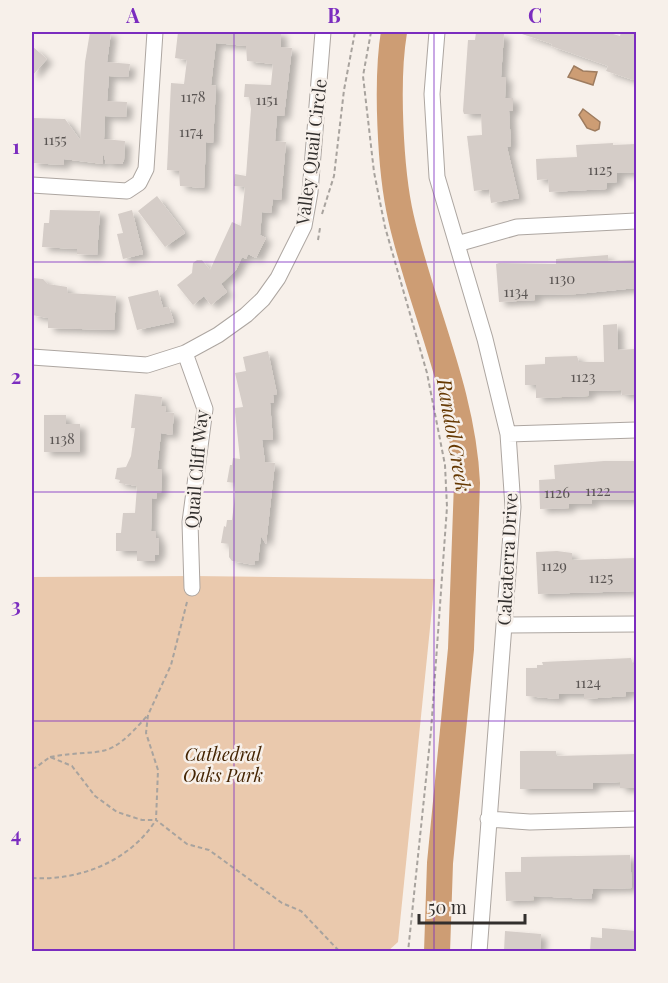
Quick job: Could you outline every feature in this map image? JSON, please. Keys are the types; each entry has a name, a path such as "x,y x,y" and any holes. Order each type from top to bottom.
{"street":[{"path":"32,185 128,191 140,183 146,169 155,32"},
{"name":"Valley Quail Circle","path":"32,357 147,365 185,353 246,315 278,279 296,248 304,226 310,192 323,32"},
{"name":"Calcaterra Drive","path":"437,32 432,94 437,177 485,339 508,434 513,507 479,951"},
{"path":"457,244 517,227 636,221"},
{"name":"Quail Cliff Way","path":"185,353 205,409 190,522 192,588"},
{"path":"508,434 636,430"},
{"path":"504,625 636,624"},
{"path":"488,819 530,822 636,819"}],"path":[{"path":"318,240 322,214 334,176 344,90 355,32"},
{"path":"371,32 363,76 374,172 386,227 427,373 445,465 447,507 431,731 408,951"},
{"path":"32,768 50,757 108,752 126,740 148,715 171,664 192,588"},
{"path":"32,878 52,879 103,866 127,854 145,837 156,820 158,770 146,733 148,715"},
{"path":"50,757 72,766 95,796 117,812 142,820 156,820 188,844 209,850 282,903 301,911 340,951"}],"green space":[{"name":"Cathedral Oaks Park","path":"32,577 435,579 398,942 387,952 32,951"}],"shaded area":[{"path":"574,66 583,71 597,72 593,85 568,77"},
{"path":"583,109 600,122 599,129 595,131 587,128 579,115"}],"building":[{"path":"90,32 111,32 107,62 130,64 128,77 109,76 107,101 127,102 126,117 105,116 104,139 125,141 124,160 122,164 106,164 103,152 103,164 64,159 64,165 32,163 32,118 65,119 80,140 85,62"},
{"path":"178,32 281,32 281,47 292,48 284,116 277,116 275,141 286,142 281,200 273,199 271,213 262,212 260,235 266,238 256,258 248,254 246,259 242,257 236,270 221,284 227,292 211,305 204,296 193,305 177,285 192,273 193,263 197,260 202,260 210,270 232,222 241,226 245,187 234,186 235,174 246,176 251,109 249,97 244,97 245,84 271,85 273,64 247,61 246,46 216,43 211,85 216,86 213,143 206,142 204,188 180,186 179,171 167,170 171,83 184,84 187,60 175,58"},
{"path":"476,32 504,34 501,77 506,77 505,98 513,98 513,111 509,111 511,146 507,147 519,198 491,203 489,189 474,191 467,136 482,135 481,114 464,114 463,111 468,40 475,40"},
{"path":"522,32 606,32 620,36 621,32 636,34 636,78 633,80 606,71 608,66 551,46 552,44 522,34"},
{"path":"32,46 47,59 32,76"},
{"path":"613,143 613,145 636,144 636,172 617,173 617,182 607,183 606,189 549,192 548,179 537,180 536,159 577,157 576,145"},
{"path":"157,196 185,233 165,247 138,211"},
{"path":"50,210 100,211 97,255 77,254 77,249 42,247 44,223 49,223"},
{"path":"132,210 143,254 123,259 117,234 123,233 118,214"},
{"path":"608,255 608,261 636,260 636,288 577,294 535,295 535,300 499,302 496,264 556,264 556,259"},
{"path":"32,278 43,279 48,284 67,287 68,293 116,296 114,330 48,328 48,318 32,315"},
{"path":"158,290 163,308 169,307 174,322 137,330 128,297"},
{"path":"617,324 618,350 634,349 636,394 622,395 621,390 589,391 588,396 536,398 536,385 525,385 525,365 545,364 545,357 577,356 579,362 604,362 603,325"},
{"path":"268,351 277,394 273,395 274,403 270,403 273,440 262,440 265,462 275,463 266,544 261,536 258,561 255,561 254,565 232,561 229,557 229,544 221,543 224,526 226,527 227,520 232,520 235,496 235,483 227,482 230,465 232,465 233,458 240,459 235,408 243,407 235,373 246,371 243,357"},
{"path":"135,394 162,397 161,406 166,406 165,412 174,413 172,435 161,433 157,469 162,469 161,493 157,493 156,499 152,498 151,531 156,531 156,539 159,538 159,555 155,555 155,561 137,561 137,551 116,551 116,533 121,533 123,513 135,513 137,486 119,483 120,480 115,479 117,468 126,467 131,456 135,428 131,428"},
{"path":"44,415 66,415 66,424 80,424 80,452 44,452"},
{"path":"636,461 636,500 592,500 592,504 569,504 569,508 540,509 539,480 555,479 554,465"},
{"path":"536,552 572,553 572,560 636,558 636,591 538,594"},
{"path":"631,658 633,664 636,664 636,692 626,692 626,696 584,699 584,694 559,694 558,699 526,696 526,668 537,668 537,665 543,665 542,662"},
{"path":"520,751 556,751 556,756 636,754 636,788 620,788 620,782 593,783 593,789 520,789"},
{"path":"630,855 632,888 593,889 591,899 533,896 534,900 506,901 505,872 521,872 521,857"},
{"path":"602,928 636,931 636,950 590,951 591,937 602,938"},
{"path":"505,931 541,934 540,951 504,951"}],"waterway":[{"name":"Randol Creek","path":"394,32 390,99 397,198 409,251 450,382 464,449 467,483 461,649 440,863 437,952"}]}
